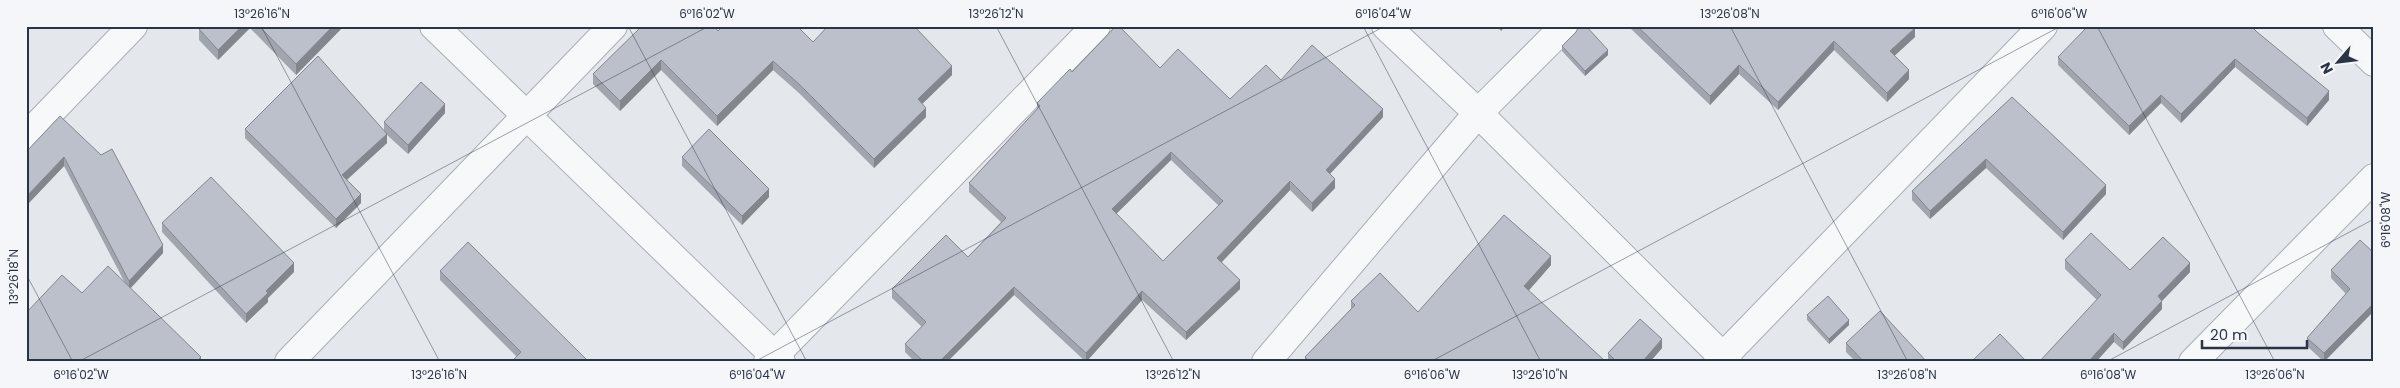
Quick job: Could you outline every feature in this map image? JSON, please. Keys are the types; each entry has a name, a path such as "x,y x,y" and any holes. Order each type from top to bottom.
{"street":[{"path":"26,137 133,26"},
{"path":"434,26 775,360 1096,26"},
{"path":"289,362 613,26"},
{"path":"1386,26 1478,113 1723,360 2043,26"},
{"path":"1266,362 1478,113 1565,26"},
{"path":"2337,26 2374,62"},
{"path":"2193,362 2374,178"}],"building":[{"path":"202,26 242,26 218,50 199,29"},
{"path":"259,26 333,26 296,64"},
{"path":"642,26 714,26 718,31 723,26 797,26 813,42 828,26 914,26 952,66 918,99 926,108 874,159 800,85 773,61 717,116 661,60 620,101 593,74"},
{"path":"1116,26 1119,26 1160,68 1178,49 1230,99 1266,65 1281,80 1312,45 1383,109 1326,170 1335,179 1312,203 1290,181 1217,258 1240,280 1186,332 1142,291 1086,353 1014,287 939,362 924,362 905,344 926,322 892,289 946,235 968,257 1006,218 969,183 1040,106 1037,103 1070,69 1072,72","holes":["1171,152 1223,201 1163,261 1112,209"]},
{"path":"1579,26 1586,26 1608,50 1585,71 1562,46 1576,32"},
{"path":"1637,26 1913,26 1915,28 1890,51 1909,70 1887,93 1834,41 1778,102 1739,65 1710,96"},
{"path":"2088,26 2251,26 2329,91 2307,118 2235,59 2181,114 2161,95 2129,126 2058,57"},
{"path":"318,56 387,134 342,175 361,194 336,219 245,129"},
{"path":"421,82 445,104 408,145 384,122"},
{"path":"2012,97 2106,185 2063,232 1986,159 1930,211 1912,191"},
{"path":"60,116 101,155 112,149 163,245 129,281 64,157 26,197 26,152"},
{"path":"709,129 769,189 742,216 682,157"},
{"path":"211,177 294,263 266,291 268,293 246,314 162,223"},
{"path":"1504,215 1551,256 1524,286 1606,362 1310,362 1305,357 1355,305 1351,301 1380,273 1418,312"},
{"path":"2091,233 2130,270 2163,237 2190,263 2158,296 2162,301 2123,342 2114,333 2088,362 2039,362 2101,295 2065,260"},
{"path":"2360,240 2374,253 2374,303 2324,353 2307,338 2350,289 2331,270"},
{"path":"468,242 589,362 511,362 521,352 440,271"},
{"path":"108,266 201,357 196,362 26,362 26,313 62,275 82,293"},
{"path":"1828,296 1849,320 1829,339 1807,315"},
{"path":"1880,311 1927,362 1864,362 1846,343"},
{"path":"1640,319 1662,339 1642,362 1617,362 1608,353"},
{"path":"2000,334 2027,362 1971,362"}]}
